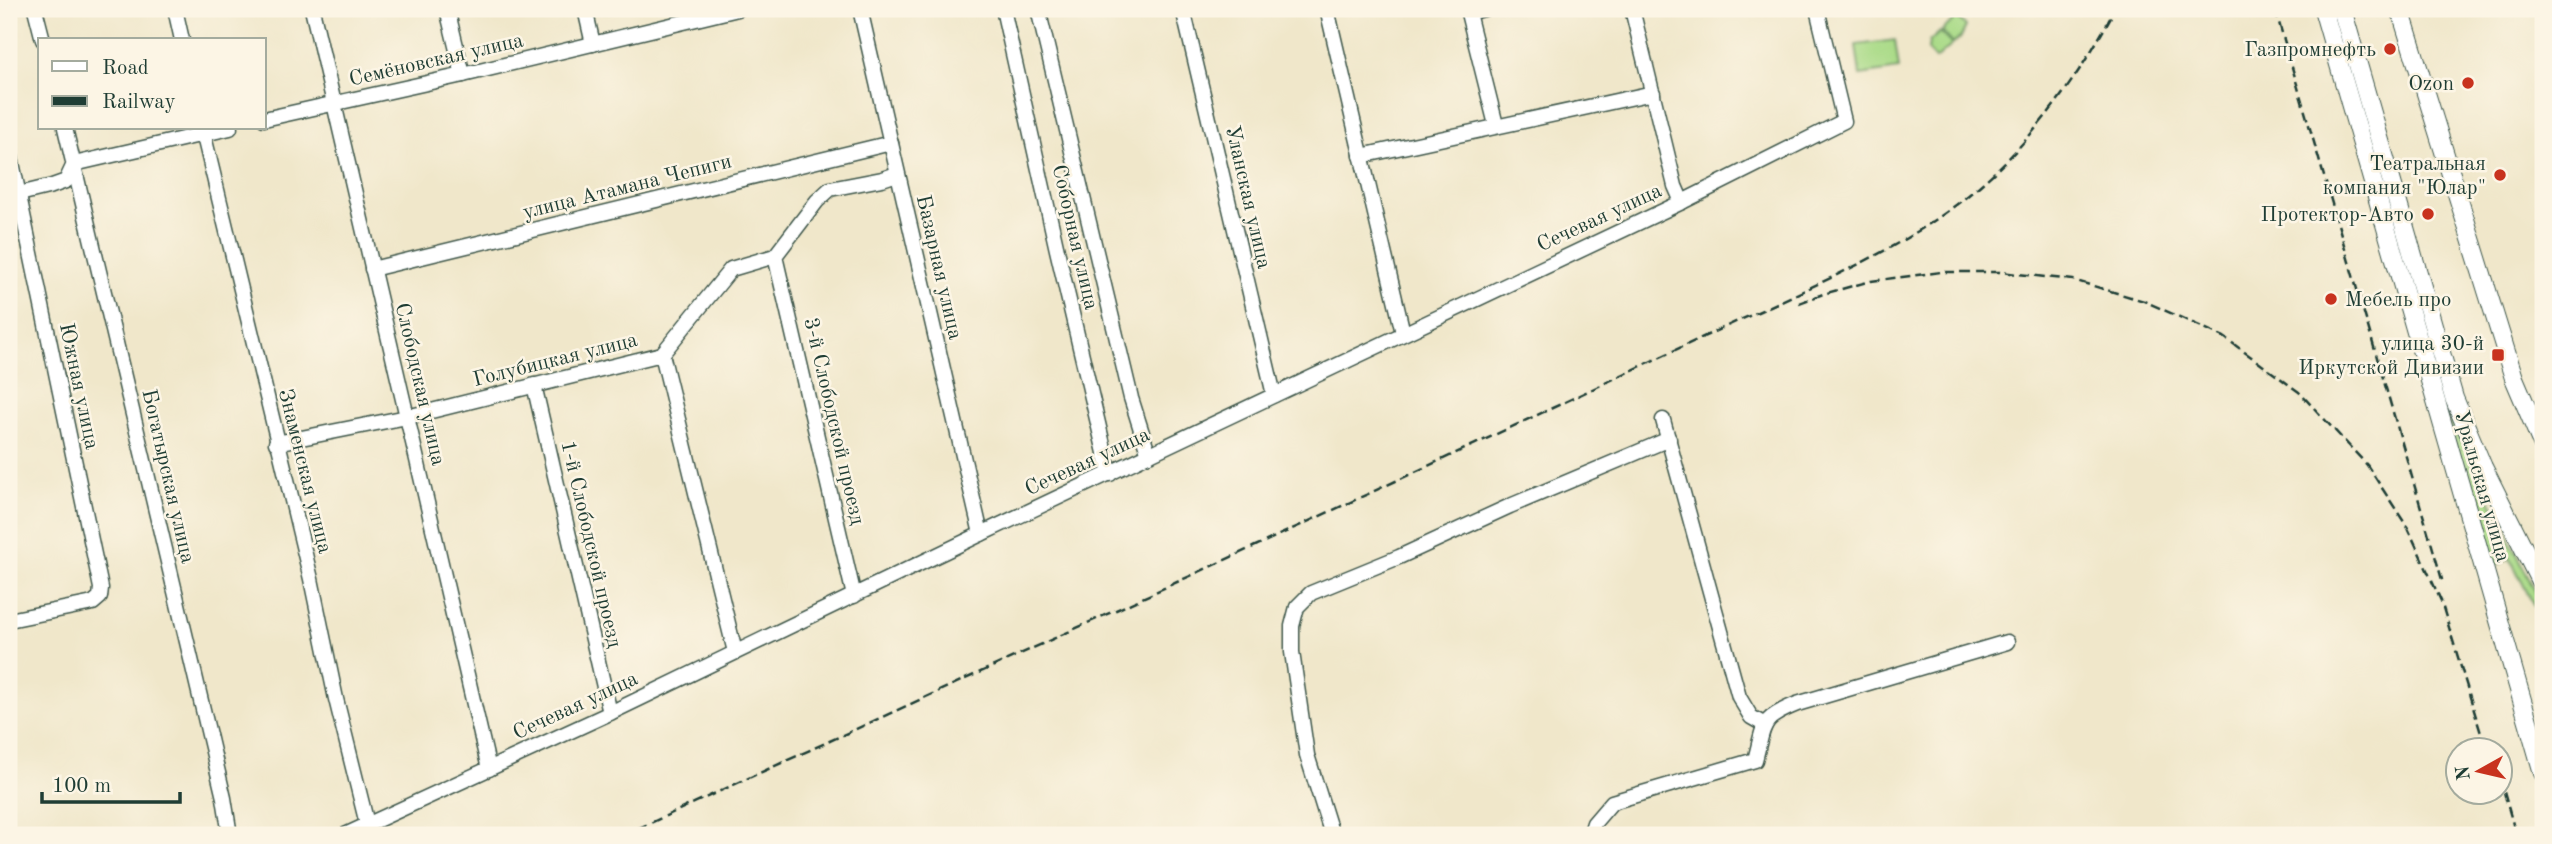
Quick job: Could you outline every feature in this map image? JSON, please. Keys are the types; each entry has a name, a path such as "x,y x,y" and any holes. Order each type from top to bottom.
{"main road":[{"name":"Уральская улица","path":"2323,9 2543,773"},
{"name":"Уральская улица","path":"2342,9 2454,398 2483,467 2543,587"},
{"path":"2400,9 2515,378 2543,446"},
{"path":"2420,349 2438,344"}],"street":[{"path":"36,9 43,38"},
{"path":"175,9 182,38"},
{"name":"Слободская улица","path":"312,9 489,769"},
{"path":"447,9 463,75"},
{"path":"585,9 593,44"},
{"name":"Базарная улица","path":"860,9 981,534"},
{"name":"Соборная улица","path":"1003,9 1110,474"},
{"path":"1038,9 1130,398 1149,455"},
{"name":"Уланская улица","path":"1183,9 1274,395"},
{"path":"1327,9 1403,333"},
{"path":"1485,9 1468,11 1496,125"},
{"path":"1632,9 1675,186 1682,202"},
{"name":"Сечевая улица","path":"345,835 610,713 1682,202 1844,121 1817,9"},
{"name":"Семёновская улица","path":"266,119 463,75 731,10"},
{"path":"1361,156 1653,93"},
{"name":"Богатырская улица","path":"66,130 224,798 230,835"},
{"path":"13,195 66,181 74,164 202,131"},
{"name":"Знаменская улица","path":"202,131 311,579 336,699 367,824"},
{"name":"улица Атамана Чепиги","path":"372,269 891,144"},
{"name":"Южная улица","path":"9,148 13,195 101,588 100,597 93,604 9,620"},
{"path":"775,256 817,201 830,189 897,174"},
{"name":"Голубицкая улица","path":"276,443 407,417 662,354 731,269 775,256"},
{"name":"3-й Слободской проезд","path":"775,256 854,596"},
{"path":"662,354 735,652"},
{"name":"1-й Слободской проезд","path":"534,385 610,713"},
{"path":"1663,420 1739,697 1751,717 1765,725"},
{"path":"1332,835 1307,755 1292,652 1292,626 1297,607 1311,593 1669,439"},
{"path":"1590,835 1594,823 1612,802 1755,760 1765,725 1772,714 1797,704 2007,642"}],"green space":[{"path":"1957,17 1966,26 1961,37 1953,44 1942,31"},
{"path":"1940,32 1952,45 1936,59 1928,50 1929,42"},
{"path":"1895,40 1899,69 1860,75 1856,45"},
{"path":"2431,352 2452,415 2474,467 2543,607 2543,624 2510,558 2487,571"}],"railway":[{"path":"624,835 1433,464 1892,247 1942,216 2010,157 2068,87 2115,9"},
{"path":"2275,9 2443,583"},
{"path":"1799,303 1871,281 1941,272 2000,272 2073,280 2144,301 2224,337 2299,392 2367,465 2408,528 2441,601 2482,736"},
{"path":"2508,806 2516,835"}],"place":[{"name":"Газпромнефть","path":"2390,49"},
{"name":"Ozon","path":"2468,83"},
{"name":"Театральная компания \"Юлар\"","path":"2500,175"},
{"name":"Протектор-Авто","path":"2428,214"},
{"name":"Мебель про","path":"2331,299"},
{"name":"улица 30-й Иркутской Дивизии","path":"2498,355"}]}
